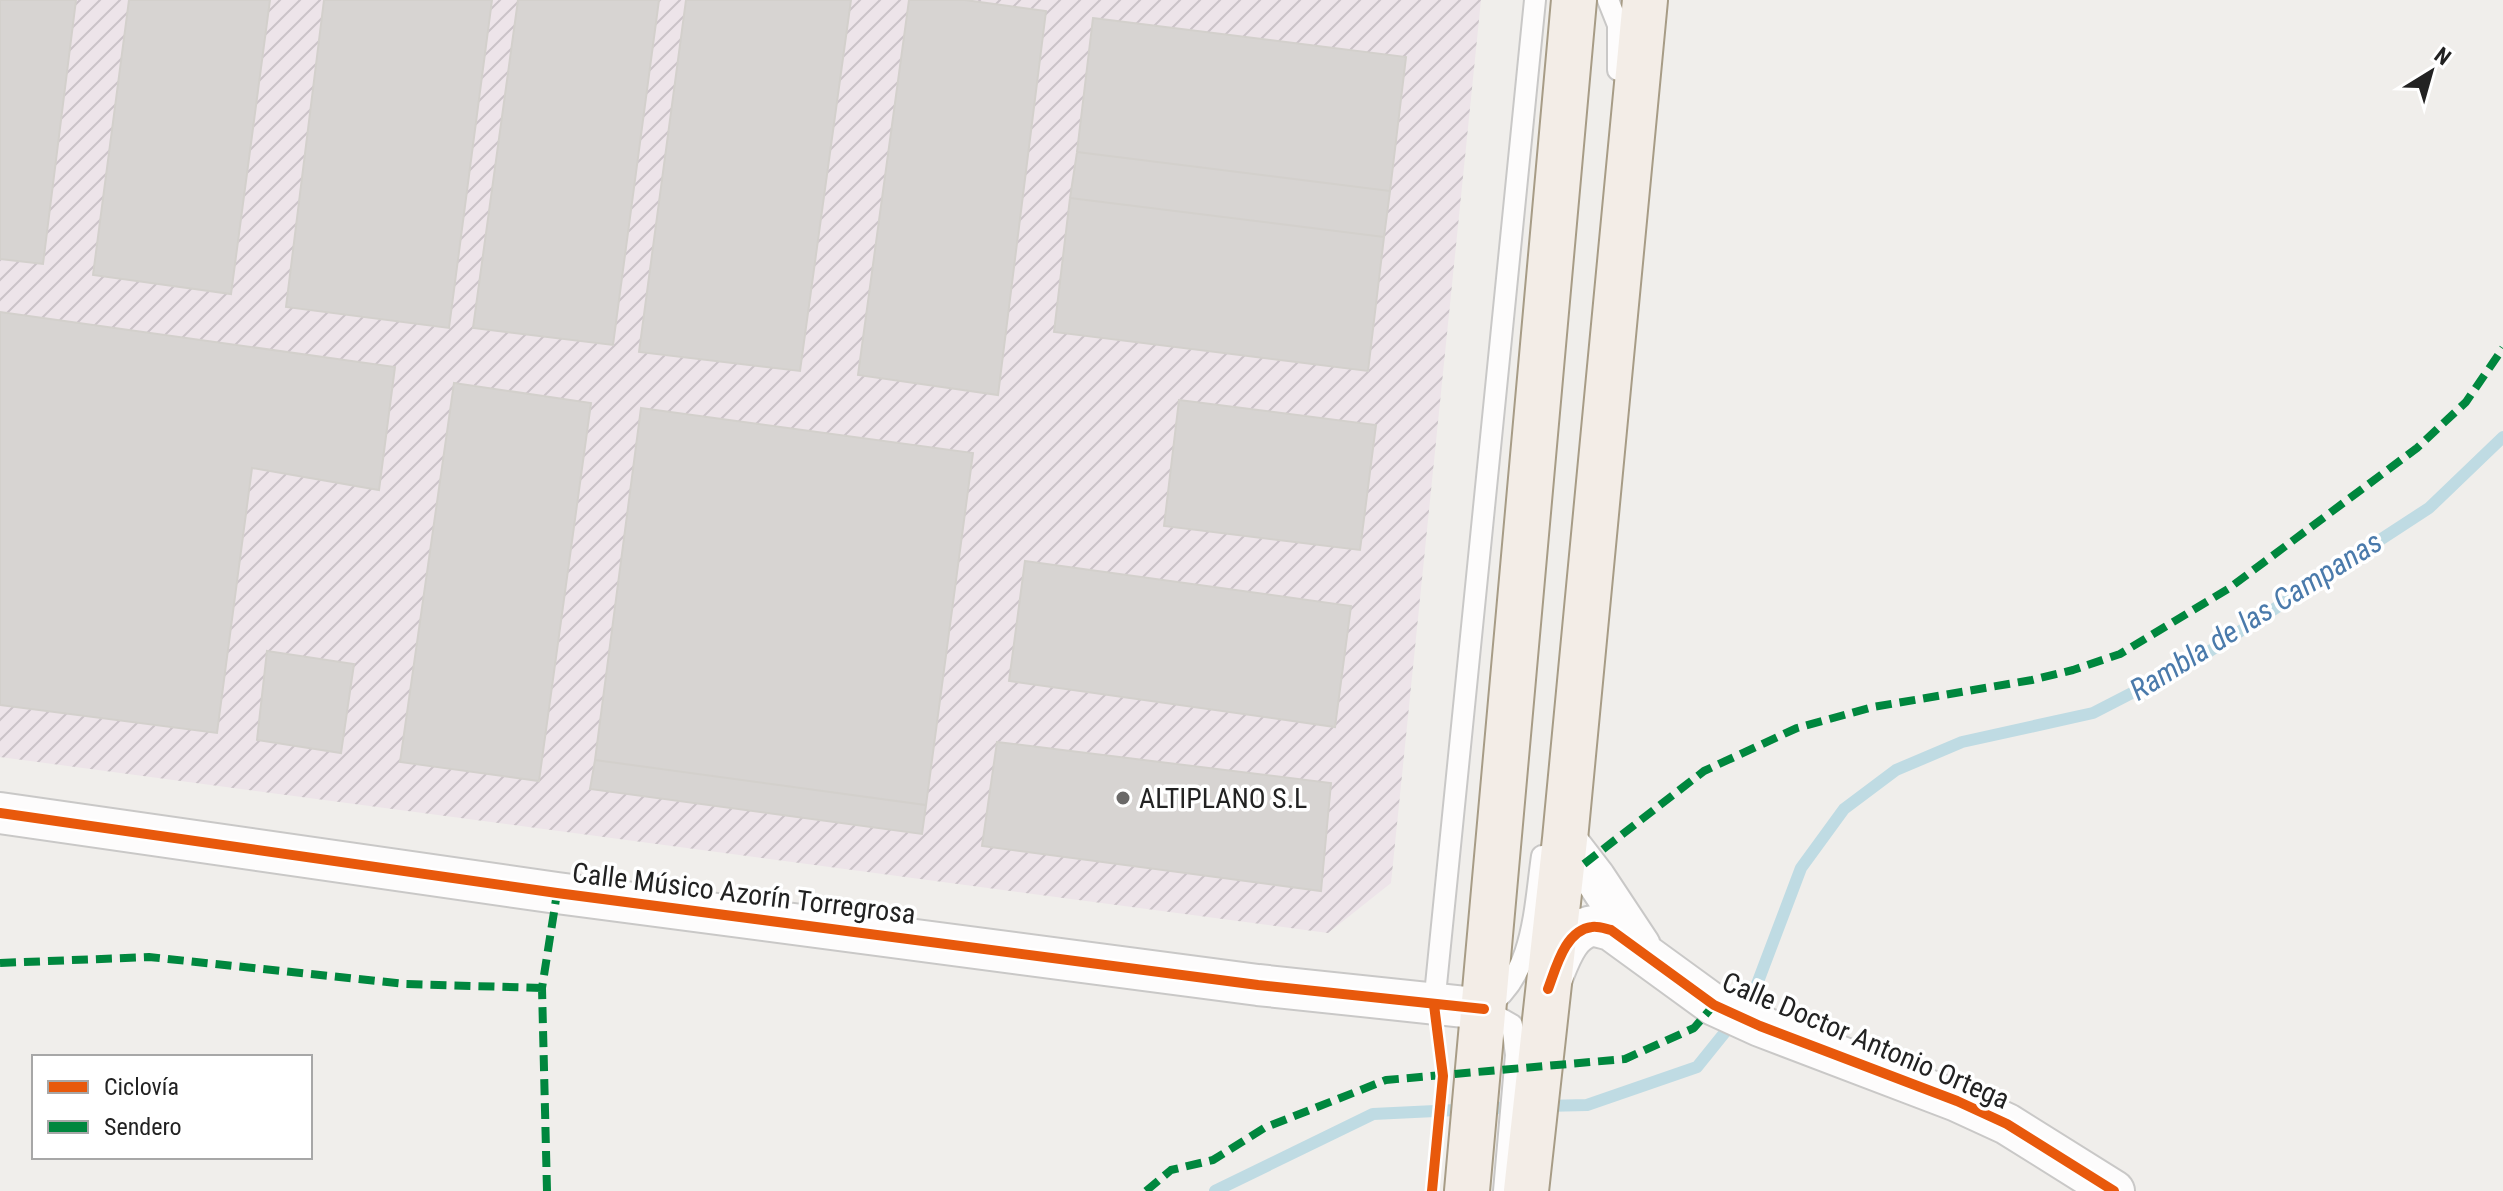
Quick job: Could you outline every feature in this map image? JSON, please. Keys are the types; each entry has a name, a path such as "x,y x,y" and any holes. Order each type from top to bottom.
{"main road":[{"path":"1467,1191 1574,0"},
{"path":"1526,1191 1548,989 1552,830 1593,540 1645,0"}],"street":[{"name":"Calle Músico Azorín Torregrosa","path":"0,813 502,885 1243,983 1484,1009"},
{"path":"1552,830 1595,878 1644,952"},
{"name":"Calle Doctor Antonio Ortega","path":"1548,989 1565,946 1579,932 1593,926 1611,930 1714,1005 1760,1026 1903,1079 2007,1124 2114,1191"}],"lane":[{"path":"1434,1005 1535,0"},
{"path":"1596,303 1619,57 1618,25 1608,0"},
{"path":"1566,621 1576,571 1593,540 1583,491 1582,455"},
{"path":"1504,1191 1516,1055 1512,1025 1484,1009 1502,997 1515,977 1530,941 1552,830 1561,669"}],"shaded area":[{"path":"0,0 1481,0 1391,883 1328,933 0,757"}],"building":[{"path":"0,0 76,0 43,264 0,259"},
{"path":"129,0 270,0 231,294 93,275"},
{"path":"324,0 492,0 449,328 286,307"},
{"path":"518,0 659,0 613,345 473,328"},
{"path":"686,0 851,0 800,371 639,352"},
{"path":"909,0 965,0 1046,11 998,395 858,375"},
{"path":"1093,18 1406,57 1390,191 1077,152"},
{"path":"1077,152 1390,191 1384,237 1070,198"},
{"path":"1070,198 1384,237 1368,371 1054,332"},
{"path":"0,312 395,367 379,490 252,468 217,733 0,705"},
{"path":"454,383 591,403 539,781 400,762"},
{"path":"1179,400 1376,425 1360,550 1164,526"},
{"path":"641,408 973,453 926,805 595,760"},
{"path":"1025,561 1351,606 1335,727 1009,681"},
{"path":"267,651 354,664 341,753 257,740"},
{"path":"997,742 1331,783 1321,891 982,846"},
{"path":"595,760 926,805 922,834 590,789"}],"waterway":[{"name":"Rambla de las Campanas","path":"1544,1106 1587,1105 1697,1067 1751,1000 1801,868 1844,809 1896,770 1962,742 2093,713 2196,660 2429,508 2503,437"},
{"name":"Rambla de las Campanas","path":"1215,1191 1373,1114 1518,1107"}],"marked path":[{"path":"1584,864 1704,771 1797,728 1873,707 2032,680 2120,654 2228,589 2417,448 2466,402 2503,348"},
{"path":"547,1191 542,988 557,893"},
{"path":"0,963 149,957 406,984 542,988"},
{"path":"1146,1191 1171,1170 1213,1160 1264,1128 1386,1080 1625,1059 1694,1028 1714,1005"}],"cycle path":[{"path":"0,813 557,893 1258,985 1484,1009"},
{"path":"1548,989 1558,961 1575,935 1592,927 1611,930 1714,1005 1760,1026 1957,1101 2007,1124 2114,1191"},
{"path":"1432,1191 1443,1076 1434,1005"}],"place":[{"name":"ALTIPLANO S.L","path":"1123,798"}]}
